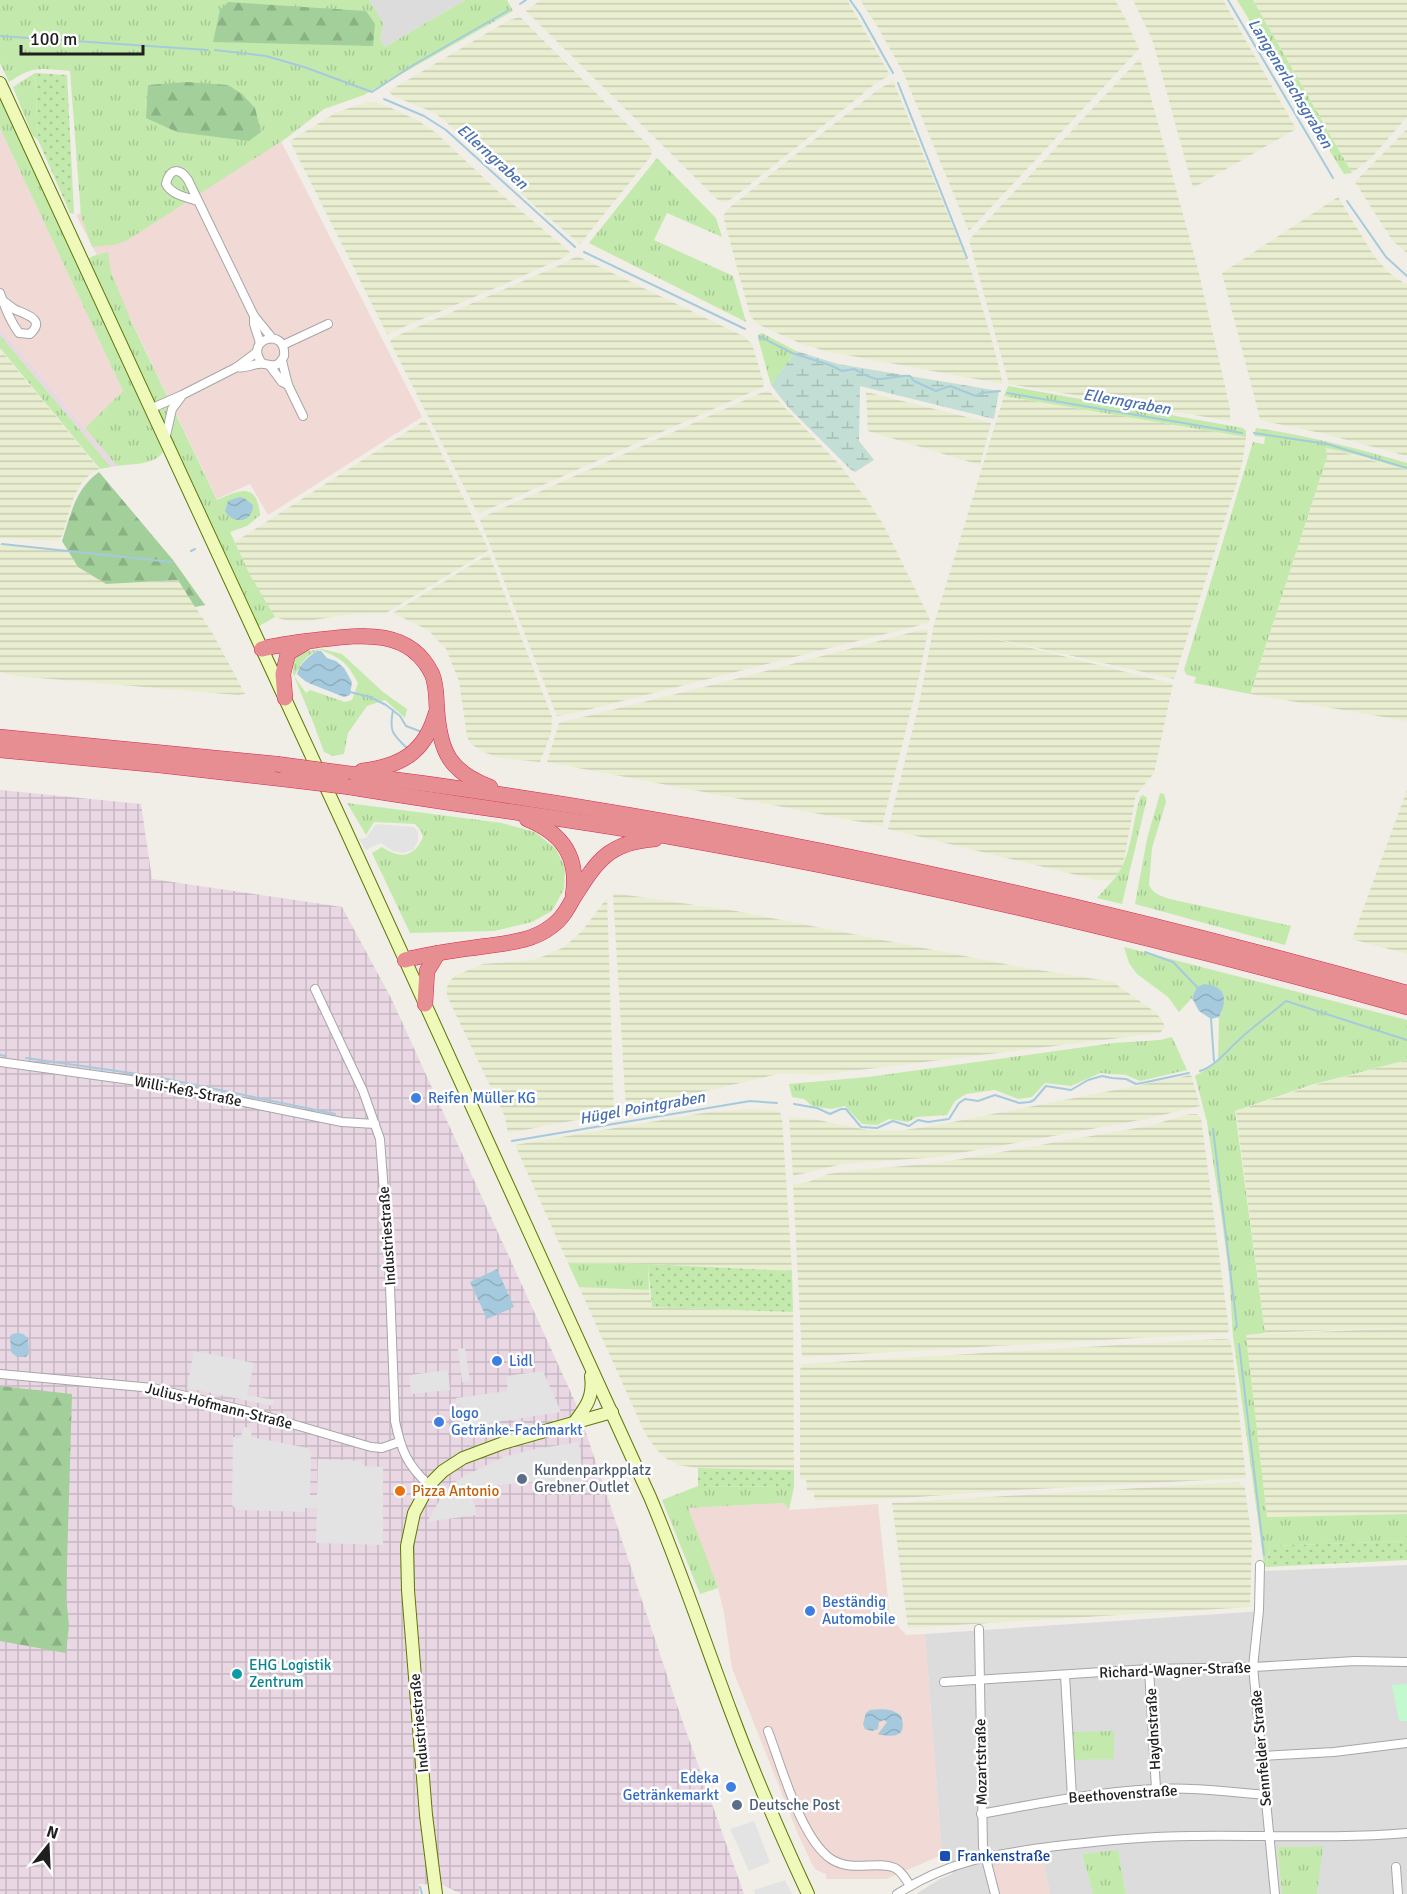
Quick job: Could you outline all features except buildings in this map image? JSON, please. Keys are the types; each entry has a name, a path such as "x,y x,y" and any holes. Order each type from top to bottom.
{"highway":[{"path":"262,649 307,641 358,636 375,636 404,644 423,661 431,673 436,690 444,750 458,770 472,780 524,799"},
{"path":"285,698 283,674 288,653 307,641"},
{"path":"343,773 387,766 412,754 426,739 437,710"},
{"path":"0,736 343,773 524,799 776,842 961,880 1142,929 1287,959 1407,993"},
{"path":"0,750 171,766 350,787 507,811 673,837 1106,920"},
{"path":"507,811 545,827 563,844 575,872 571,903"},
{"path":"405,960 530,938 553,926 563,915 597,862 619,846 650,839 673,837"},
{"path":"1142,929 1285,973 1407,1006"},
{"path":"425,1004 428,971 438,953"}],"main road":[{"path":"0,83 612,1412 672,1549 737,1728 774,1820 808,1894"},
{"path":"574,1423 585,1409 593,1389 590,1366"},
{"name":"Industriestraße","path":"436,1894 426,1815 409,1600 407,1546 414,1513 429,1485 450,1466 471,1454 612,1412"}],"street":[{"path":"198,201 254,316 272,338"},
{"path":"1,296 13,308 34,320 35,330 30,334 19,333 12,325 1,296"},
{"path":"254,316 260,343 258,358 288,385"},
{"path":"283,345 328,324"},
{"path":"237,368 277,365 282,361 285,356 283,345 279,340 272,338 260,343"},
{"path":"150,409 237,368 257,352"},
{"path":"282,361 288,385 303,416"},
{"path":"165,440 172,409 182,395"},
{"name":"Industriestraße","path":"315,989 363,1091 381,1139 389,1259 395,1421 399,1442 412,1467 429,1485"},
{"name":"Willi-Keß-Straße","path":"0,1062 146,1082 342,1122 375,1124"},
{"name":"Julius-Hofmann-Straße","path":"0,1374 153,1388 251,1412 371,1447 382,1448 399,1442"},
{"name":"Sennfelder Straße","path":"1260,1565 1259,1610 1253,1667 1275,1894"},
{"name":"Mozartstraße","path":"979,1629 981,1814 983,1847 995,1894"},
{"name":"Richard-Wagner-Straße","path":"944,1682 1149,1669 1253,1667 1344,1661 1407,1662"},
{"name":"Haydnstraße","path":"1149,1669 1156,1789"},
{"path":"1065,1675 1072,1797"},
{"path":"768,1731 796,1806 818,1845 829,1858 839,1864 858,1867 893,1868 902,1873 910,1886"},
{"path":"1263,1756 1334,1752 1407,1743"},
{"name":"Beethovenstraße","path":"981,1814 1072,1797 1156,1789 1211,1790 1266,1795"},
{"path":"897,1894 946,1868 986,1857 1110,1840 1178,1836 1407,1833"},
{"path":"1396,1867 1398,1894"}],"shaded area":[{"path":"369,0 465,0 385,47 380,39 382,23"},
{"path":"0,128 123,391 85,428 0,328"},
{"path":"267,131 282,143 422,417 268,515 250,484 217,499 132,322 76,215"},
{"path":"0,328 117,466 111,467 0,335"},
{"path":"0,790 141,804 152,879 342,907 392,1000 577,1406 680,1714 744,1894 461,1894 443,1885 419,1884 419,1894 0,1894"},
{"path":"376,824 414,827 418,832 418,841 413,850 403,853 393,851 381,843 366,850 359,839 366,838"},
{"path":"465,1348 470,1381 462,1382 458,1349"},
{"path":"194,1351 254,1363 247,1395 274,1400 273,1406 187,1388"},
{"path":"448,1370 450,1390 411,1394 409,1375"},
{"path":"543,1371 561,1412 483,1424 484,1432 461,1436 457,1409 461,1408 460,1403 456,1403 456,1398 508,1391 506,1376"},
{"path":"244,1427 252,1428 251,1437 308,1448 311,1452 310,1495 317,1495 318,1459 362,1461 363,1466 383,1467 383,1545 316,1543 317,1508 305,1508 305,1512 237,1510 232,1505 233,1437 240,1438"},
{"name":"Kundenparkpplatz Grebner Outlet","path":"579,1442 584,1485 537,1487 535,1482 489,1486 490,1492 474,1494 476,1515 427,1522 446,1489 464,1476 503,1457"},
{"path":"784,1503 789,1510 878,1504 890,1617 906,1635 925,1634 942,1855 886,1879 826,1879 826,1874 816,1870 812,1864 732,1668 718,1588 687,1508"},
{"path":"1407,1565 1407,1894 1317,1894 1322,1846 1277,1847 1282,1894 1126,1894 1118,1851 1082,1854 1093,1894 1050,1894 1042,1857 994,1894 916,1894 952,1874 942,1855 925,1634 1263,1611 1264,1571"},
{"path":"754,1821 770,1862 749,1871 730,1829"},
{"path":"1042,1857 1050,1894 994,1894 988,1867"},
{"path":"785,1880 792,1894 755,1894 754,1890"}],"green space":[{"path":"0,0 369,0 383,23 380,39 385,47 465,0 507,0 513,11 364,95 324,109 285,139 126,241 114,245 92,247 81,216 70,71 38,69 9,82 0,63"},
{"path":"541,0 847,0 890,75 875,84 738,194 727,202 720,202 526,11"},
{"path":"860,0 1115,0 1139,49 969,231 903,72"},
{"path":"1133,0 1223,0 1296,129 1193,188 1152,39"},
{"path":"1237,0 1253,0 1352,173 1344,174"},
{"path":"1253,0 1407,0 1407,117 1372,157 1352,173"},
{"path":"228,2 366,11 375,24 373,46 213,42 220,10"},
{"path":"520,17 652,149 651,156 580,244 536,207 444,120 433,112 393,96 389,91 509,20"},
{"path":"1140,58 1198,269 1230,408 1230,421 1009,384 969,240"},
{"path":"35,73 38,140 32,135 13,87"},
{"path":"35,73 67,75 74,214 70,213 38,140"},
{"path":"893,81 972,273 1003,384 825,351 770,330 756,323 750,315 723,216 729,208 830,127"},
{"path":"187,82 228,85 242,94 255,108 261,132 249,141 177,132 146,118 148,85"},
{"path":"0,97 163,452 154,459 117,466 85,428 123,391 0,128"},
{"path":"368,102 391,108 417,120 436,133 501,194 570,252 565,257 387,334 290,141 337,112"},
{"path":"1407,129 1407,253 1392,240 1355,182"},
{"path":"657,158 716,218 722,237 667,213 654,240 733,276 746,322 589,243"},
{"path":"1338,197 1374,256 1388,272 1407,285 1407,456 1260,419 1222,273"},
{"path":"108,252 111,272 132,323 217,500 239,491 246,491 255,497 258,504 260,515 247,526 230,532 251,577 275,617 254,629 83,262 93,256"},
{"path":"577,256 743,336 752,344 763,387 480,513 477,512 390,342 392,338"},
{"path":"762,333 796,351 771,385 758,338"},
{"path":"0,335 111,467 100,469 0,348"},
{"path":"0,349 99,469 89,475 80,485 73,499 62,536 57,541 0,538"},
{"path":"796,351 838,364 999,391 994,419 860,386 859,441 874,460 855,472 788,407 771,385"},
{"path":"1008,386 1243,428 1246,431 1246,437 1004,396"},
{"path":"769,391 838,463 866,498 883,524 930,619 928,623 557,716 480,520"},
{"path":"866,392 991,423 980,465 868,431"},
{"path":"1004,396 1246,437 1237,482 1174,679 971,633 1173,684 1154,773 1136,795 1121,870 1112,880 1097,880 888,829 919,704 934,624"},
{"path":"425,420 489,550 386,613 352,614 307,621 288,621 275,617 250,577 235,542"},
{"path":"1256,428 1351,447 1407,463 1407,470 1326,448 1327,457 1250,694 1194,683 1196,677 1187,675 1184,670 1253,442 1264,444 1265,437 1254,436"},
{"path":"1326,448 1407,470 1407,721 1250,694 1327,457"},
{"path":"99,472 173,560 205,605 195,607 178,580 106,584 78,567 62,541 79,494"},
{"path":"0,544 68,551 78,567 106,584 178,580 213,634 245,694 16,676 0,672"},
{"path":"489,554 552,717 551,733 540,762 501,758 483,752 470,743 459,681 446,649 428,630 393,613"},
{"path":"924,629 928,630 920,673 882,826 547,762 559,723"},
{"path":"322,649 342,654 383,692 407,709 405,718 385,700 367,706 348,733 344,754 333,756 324,752 293,674 293,660 303,652","holes":["321,650 339,659 351,670 358,683 352,700 345,702 310,690 306,693 294,676 312,653"]},
{"path":"1407,790 1407,954 1352,939"},
{"path":"1160,793 1164,794 1166,802 1152,848 1149,885 1153,891 1170,899 1291,926 1285,945 1135,904 1147,839"},
{"path":"1143,795 1147,798 1122,904 1097,898 1114,879 1123,864 1130,845 1140,797"},
{"path":"347,803 502,823 535,832 556,849 565,867 564,889 552,911 532,922 494,931 410,933 372,853 382,847 401,855 411,853 423,837 421,831 415,824 374,822 366,835"},
{"path":"613,893 736,911 1015,966 1113,982 1155,1012 1165,1027 1160,1033 819,1075 782,1073 626,1110"},
{"path":"607,898 614,1113 508,1133 505,1117 448,998 446,990 449,982 455,976 483,964 532,960 564,947 582,931"},
{"path":"1124,947 1407,1020 1407,1060 1311,1085 1235,1111 1265,1333 1246,1335 1267,1517 1407,1514 1407,1541 1270,1546 1266,1567 1264,1564 1233,1336 1229,1273 1221,1213 1207,1122 1195,1076 1218,1062 1219,1017 1222,1012 1197,987 1192,998 1179,1012 1168,997 1137,974 1129,963"},
{"path":"1172,1037 1187,1070 1140,1081 1126,1075 1100,1073 1071,1086 1045,1083 1032,1097 1018,1099 995,1090 966,1094 955,1101 947,1115 917,1117 908,1122 889,1119 877,1125 862,1124 845,1106 831,1109 812,1106 804,1099 792,1097 789,1084 868,1077"},
{"path":"1407,1060 1407,1327 1265,1333 1236,1111 1311,1086"},
{"path":"1191,1075 1200,1106 1146,1119 938,1157 842,1164 793,1176 789,1117 818,1120 867,1130 898,1131"},
{"path":"747,1109 775,1110 780,1112 782,1119 792,1271 648,1264 568,1263 515,1145 709,1112"},
{"path":"1197,1114 1201,1118 1229,1330 1227,1333 802,1357 793,1184 808,1182 828,1174 938,1163 1148,1126"},
{"path":"568,1263 648,1264 649,1290 579,1287"},
{"path":"648,1264 792,1271 793,1312 652,1307"},
{"path":"579,1287 649,1290 652,1307 793,1312 794,1470 698,1468 678,1465 667,1459 656,1449 645,1433"},
{"path":"1407,1328 1407,1514 1267,1517 1246,1335"},
{"path":"1218,1339 1230,1341 1232,1349 1246,1478 888,1499 814,1500 814,1492 807,1491 806,1479 800,1479 800,1370 802,1364"},
{"path":"0,1386 72,1394 66,1597 69,1625 66,1653 0,1641"},
{"path":"698,1468 794,1470 794,1487 698,1486"},
{"path":"1238,1482 1245,1488 1252,1540 1250,1607 908,1628 892,1503"},
{"path":"698,1486 794,1487 789,1510 784,1503 688,1508 718,1588 700,1594 662,1500"},
{"path":"1407,1541 1407,1560 1266,1567 1270,1546"},
{"path":"1407,1684 1407,1721 1399,1721 1392,1685"},
{"path":"1114,1731 1114,1759 1072,1760 1071,1732"},
{"path":"1323,1846 1317,1894 1282,1894 1277,1847"},
{"path":"1118,1850 1126,1894 1093,1894 1082,1854"}],"water":[{"path":"239,497 253,505 250,516 242,520 228,516 225,511 228,501"},
{"path":"317,651 321,651 327,658 336,661 344,668 352,682 350,695 344,697 311,684 297,674 305,661"},
{"path":"1204,984 1217,987 1223,994 1224,1005 1219,1017 1211,1019 1199,1011 1192,998 1197,987"},
{"path":"497,1269 514,1307 487,1319 470,1282"},
{"path":"18,1333 28,1338 29,1353 26,1357 17,1357 11,1352 10,1336"},
{"path":"870,1710 887,1710 898,1713 903,1723 901,1732 894,1736 878,1734 887,1722 884,1720 879,1722 878,1729 872,1731 865,1729 863,1724 866,1713"}],"waterway":[{"path":"520,4 526,0"},
{"path":"850,0 893,73"},
{"name":"Langenerlachsgraben","path":"1228,0 1333,178"},
{"name":"Ellerngraben","path":"215,50 266,56 304,67 372,92 415,64 509,10"},
{"name":"Ellerngraben","path":"0,36 208,50"},
{"path":"898,83 967,258"},
{"name":"Ellerngraben","path":"384,99 424,116 446,130 575,247"},
{"name":"Langenerlachsgraben","path":"1347,201 1386,257 1407,276"},
{"name":"Ellerngraben","path":"584,252 745,329"},
{"name":"Ellerngraben","path":"759,336 792,353 842,371 854,369 881,379 910,376 914,381 936,391 950,386 976,396 981,393 1000,391"},
{"name":"Ellerngraben","path":"1007,393 1242,433"},
{"name":"Ellerngraben","path":"1254,433 1327,444 1407,468"},
{"path":"2,544 171,562"},
{"path":"191,551 195,549"},
{"path":"350,692 370,697 386,705 400,716 406,726 422,732"},
{"path":"393,710 391,723 393,732 407,748"},
{"path":"1145,952 1173,962 1197,987"},
{"name":"Hügel Pointgraben","path":"1200,1071 1217,1061 1246,1033 1286,1001 1407,1040"},
{"path":"1211,1019 1214,1061"},
{"name":"Hügel Pointgraben","path":"0,1055 5,1056"},
{"name":"Hügel Pointgraben","path":"26,1058 138,1074"},
{"name":"Hügel Pointgraben","path":"794,1104 817,1108 830,1114 846,1109 861,1127 877,1128 893,1121 909,1126 918,1120 928,1122 949,1119 959,1103 965,1099 978,1101 995,1095 1019,1103 1030,1102 1046,1086 1071,1090 1088,1080 1102,1076 1126,1079 1136,1084 1189,1073"},
{"name":"Hügel Pointgraben","path":"157,1077 335,1114"},
{"name":"Hügel Pointgraben","path":"512,1141 750,1101 777,1103"},
{"path":"1213,1129 1237,1327"},
{"path":"1239,1344 1264,1555"},
{"path":"420,1887 422,1894"}],"place":[{"name":"Reifen Müller KG","path":"416,1098"},
{"name":"Lidl","path":"497,1361"},
{"name":"logo Getränke-Fachmarkt","path":"439,1422"},
{"name":"Kundenparkpplatz Grebner Outlet","path":"522,1479"},
{"name":"Pizza Antonio","path":"400,1491"},
{"name":"Beständig Automobile","path":"810,1611"},
{"name":"EHG Logistik Zentrum","path":"237,1674"},
{"name":"Edeka Getränkemarkt","path":"731,1787"},
{"name":"Deutsche Post","path":"737,1805"},
{"name":"Frankenstraße","path":"945,1856"}]}
